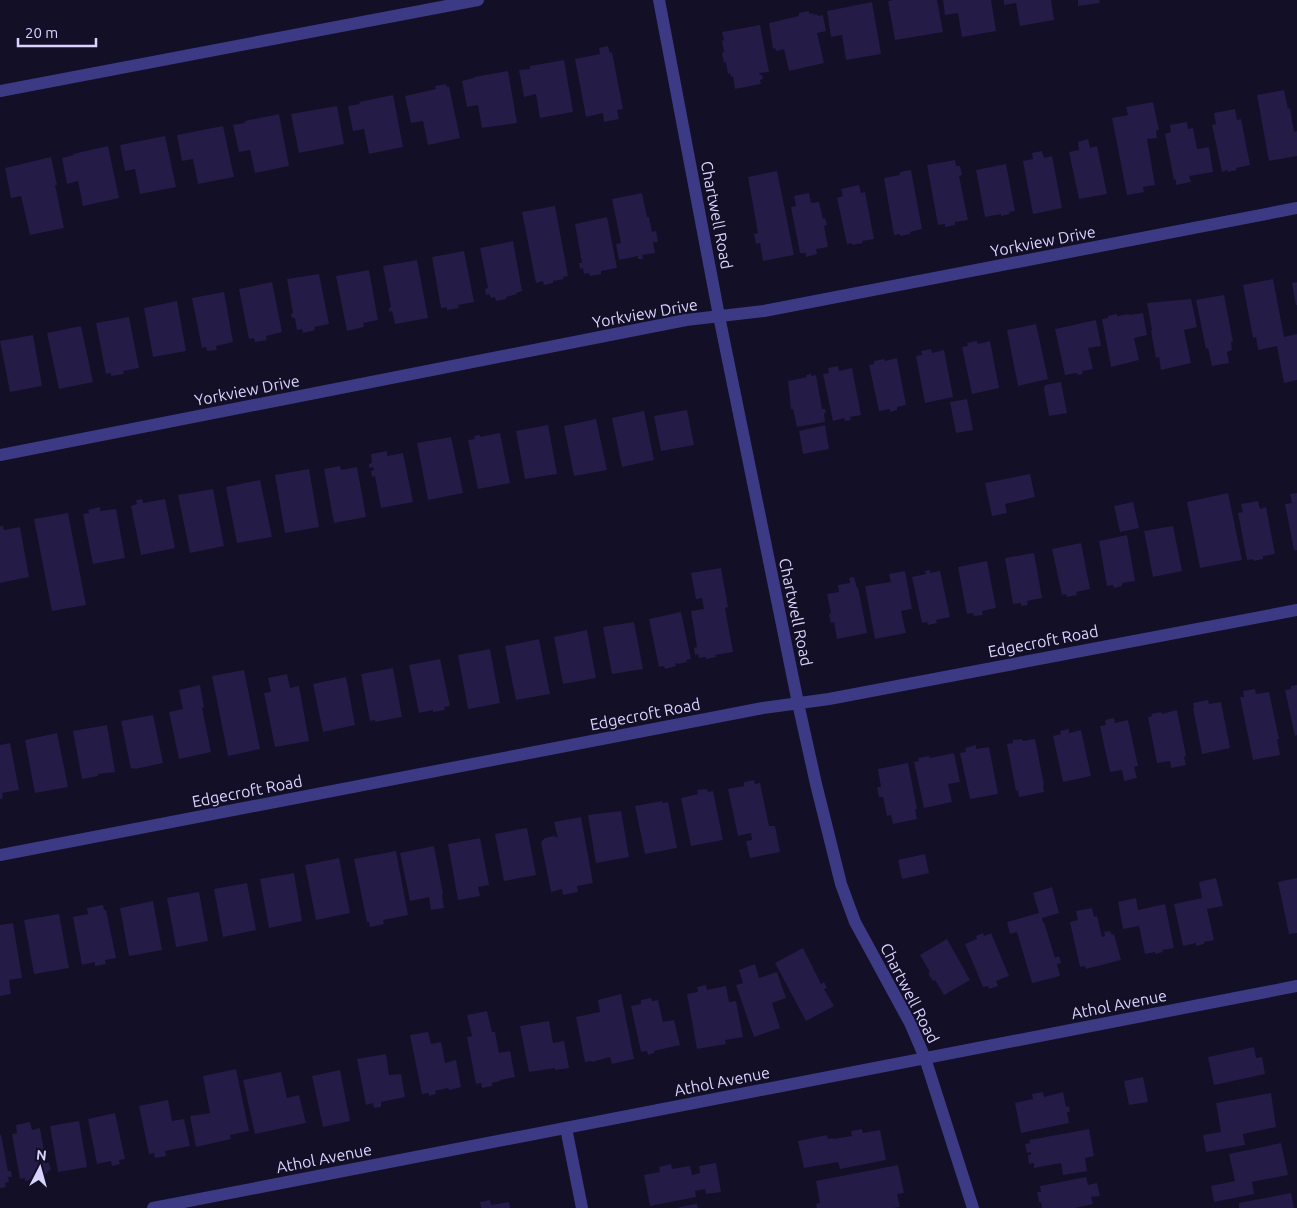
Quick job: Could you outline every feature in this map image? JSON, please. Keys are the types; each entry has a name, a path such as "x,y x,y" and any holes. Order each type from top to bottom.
{"street":[{"path":"0,91 478,0"},
{"name":"Chartwell Road","path":"660,0 719,316 798,703 841,884 855,922 910,1024 926,1058 973,1208"},
{"name":"Yorkview Drive","path":"0,455 686,320 764,311 1297,208"},
{"name":"Edgecroft Road","path":"0,856 763,708 834,698 1297,610"},
{"name":"Athol Avenue","path":"152,1208 214,1202 566,1128 1297,986"},
{"path":"566,1128 582,1208"}],"building":[{"path":"937,0 943,32 895,40 888,1"},
{"path":"943,0 991,0 996,31 962,37 958,13 945,15"},
{"path":"1004,0 1051,0 1054,20 1020,26 1016,3 1004,5"},
{"path":"1078,0 1099,0 1100,3 1078,6"},
{"path":"872,2 881,54 846,60 842,35 831,37 827,11"},
{"path":"809,11 809,14 823,15 826,31 817,33 824,63 789,71 784,49 776,51 775,48 773,49 769,23 799,16 799,13"},
{"path":"760,25 769,72 759,73 763,79 760,80 761,84 735,89 733,76 731,77 730,73 728,74 726,62 724,63 722,32"},
{"path":"608,46 610,53 612,52 623,109 617,110 619,119 604,122 603,113 586,117 575,59 600,54 599,48"},
{"path":"564,60 573,112 540,118 536,94 524,97 519,70 530,69 530,66"},
{"path":"508,71 517,123 482,128 478,105 467,107 462,81"},
{"path":"446,84 447,87 449,86 460,138 428,145 423,121 411,123 405,96 436,89 435,86"},
{"path":"1284,90 1288,109 1290,108 1294,132 1297,131 1297,156 1269,161 1257,95"},
{"path":"393,95 403,147 369,154 364,129 353,131 348,106"},
{"path":"1153,102 1159,130 1156,130 1157,138 1147,139 1155,185 1143,187 1144,192 1127,195 1112,118 1128,115 1126,107"},
{"path":"337,106 344,144 299,153 291,114"},
{"path":"1235,109 1237,120 1241,119 1250,165 1236,168 1237,170 1222,172 1212,125 1216,124 1214,113"},
{"path":"279,114 289,166 255,173 250,150 239,152 233,125"},
{"path":"1187,122 1188,129 1193,128 1197,149 1209,147 1213,172 1189,176 1191,182 1176,185 1165,134 1171,132 1170,125"},
{"path":"223,126 234,177 198,184 193,159 182,161 177,135"},
{"path":"165,136 176,187 140,194 135,169 125,171 120,145"},
{"path":"1088,139 1090,148 1097,146 1107,194 1079,199 1069,152 1079,150 1078,142"},
{"path":"108,146 119,198 83,206 78,181 67,184 62,158"},
{"path":"1042,151 1044,158 1052,156 1062,208 1033,214 1023,161 1033,159 1032,153"},
{"path":"51,157 64,228 30,235 21,196 11,198 5,168"},
{"path":"955,160 956,166 960,166 962,175 959,176 968,220 955,222 955,225 945,227 945,224 938,225 927,165"},
{"path":"1006,164 1015,211 1001,216 1001,214 985,217 976,170"},
{"path":"911,170 922,229 910,232 910,234 894,235 884,178 900,175 900,172"},
{"path":"777,171 794,255 763,261 760,243 756,244 754,234 758,233 748,177"},
{"path":"859,185 861,193 865,192 874,239 852,245 852,243 847,244 837,198 843,196 841,189"},
{"path":"642,193 652,232 656,231 658,242 653,242 655,253 642,255 643,259 638,259 638,256 619,260 616,244 621,243 612,199"},
{"path":"809,193 811,203 819,202 823,219 825,218 827,225 824,226 828,247 816,249 817,254 806,257 806,253 800,253 791,207 796,206 794,196"},
{"path":"555,206 568,276 544,285 543,281 536,283 522,212"},
{"path":"607,217 617,268 601,271 601,274 590,276 589,273 584,274 583,268 580,269 579,263 582,263 575,224"},
{"path":"513,241 522,291 506,297 506,299 496,301 495,297 491,298 489,294 486,295 485,289 488,288 480,248"},
{"path":"464,251 474,302 458,305 459,308 447,310 447,307 441,308 432,257"},
{"path":"417,260 428,318 395,324 392,311 389,312 391,307 383,266"},
{"path":"369,270 378,320 363,323 364,327 347,331 336,276"},
{"path":"319,274 329,324 314,327 315,330 303,333 302,329 297,330 295,318 292,318 291,314 293,313 287,279"},
{"path":"1273,279 1284,337 1297,334 1297,380 1284,383 1277,346 1258,350 1256,337 1253,338 1243,285"},
{"path":"272,282 282,332 266,336 267,340 255,342 254,338 249,339 239,289"},
{"path":"1297,282 1297,305 1296,305 1292,283"},
{"path":"224,292 233,342 216,346 217,350 207,351 206,347 202,348 192,298"},
{"path":"1224,295 1233,342 1231,342 1232,350 1227,352 1229,363 1212,366 1208,348 1206,349 1196,300"},
{"path":"1191,299 1197,327 1184,330 1191,363 1161,370 1159,357 1156,358 1147,303"},
{"path":"177,301 186,351 153,357 144,308"},
{"path":"1143,313 1147,335 1134,338 1139,360 1111,367 1102,319 1117,314 1117,316"},
{"path":"129,317 139,368 123,371 124,374 111,376 111,373 106,374 96,323"},
{"path":"1096,320 1101,346 1088,348 1093,369 1082,371 1083,374 1065,375 1055,329"},
{"path":"1036,324 1048,379 1018,386 1007,330"},
{"path":"81,326 93,382 59,389 47,333"},
{"path":"33,335 42,386 10,392 0,341"},
{"path":"977,341 978,344 990,341 999,388 972,394 962,347 968,346 967,343"},
{"path":"931,349 932,353 944,350 953,397 925,403 916,356 922,355 921,351"},
{"path":"897,358 906,405 897,407 897,410 890,412 890,409 879,411 869,365 874,364 874,361"},
{"path":"838,366 839,371 852,368 861,415 850,417 851,420 845,421 844,418 833,421 823,374 829,373 828,368"},
{"path":"811,374 811,376 816,375 822,409 825,409 826,413 824,413 825,422 797,427 793,409 791,409 788,381 807,377 806,375"},
{"path":"1061,382 1067,413 1049,416 1044,389 1045,385"},
{"path":"967,399 973,430 956,433 950,402"},
{"path":"687,410 694,445 661,451 654,416"},
{"path":"644,411 654,460 622,467 612,418"},
{"path":"596,419 607,470 574,476 564,426"},
{"path":"548,425 557,474 525,479 516,431"},
{"path":"825,425 829,449 803,454 799,431"},
{"path":"500,433 510,483 478,489 468,440 475,439 474,436 480,435 480,437"},
{"path":"451,437 463,493 428,500 417,443"},
{"path":"387,451 387,456 403,453 413,502 381,508 375,476 372,477 371,471 374,470 373,467 369,468 369,464 372,463 371,454"},
{"path":"340,466 341,470 357,467 366,517 334,523 324,469"},
{"path":"309,469 319,527 285,533 275,475"},
{"path":"1030,474 1035,497 1005,504 1007,513 992,516 985,483"},
{"path":"260,480 272,537 237,543 226,487"},
{"path":"213,489 224,546 190,553 178,495"},
{"path":"1228,493 1242,560 1200,568 1187,502"},
{"path":"1297,493 1297,550 1294,550 1285,504 1292,503 1290,494"},
{"path":"142,499 143,503 165,499 175,548 141,555 131,506 137,504 136,500"},
{"path":"1258,501 1260,509 1266,507 1275,554 1263,556 1263,559 1254,561 1253,559 1247,560 1238,513 1243,512 1241,504"},
{"path":"1133,502 1139,528 1120,532 1114,506"},
{"path":"100,507 100,511 116,509 125,558 93,564 83,514 89,513 88,510"},
{"path":"68,513 86,605 52,611 34,519"},
{"path":"0,526 3,526 4,530 20,527 29,577 0,583"},
{"path":"1173,526 1182,571 1153,577 1144,531"},
{"path":"1127,535 1135,581 1122,583 1122,586 1114,588 1113,585 1107,586 1099,541"},
{"path":"1081,543 1090,589 1076,592 1077,595 1067,597 1066,594 1062,595 1052,549"},
{"path":"1034,553 1042,598 1027,601 1028,605 1021,606 1021,603 1013,604 1005,558"},
{"path":"987,561 996,608 982,611 983,615 974,616 973,613 967,614 958,567"},
{"path":"721,568 728,607 725,608 733,652 715,655 716,657 706,659 706,657 699,658 698,654 695,655 694,648 697,647 691,611 704,609 702,598 696,599 691,573"},
{"path":"930,570 930,573 940,571 950,617 936,620 937,623 928,625 927,622 922,623 912,577 926,574 925,571"},
{"path":"905,571 912,609 901,611 906,633 875,639 865,586 891,582 889,574"},
{"path":"854,577 858,587 867,633 837,639 834,622 831,623 829,614 831,613 827,594 839,592 838,585 850,583 849,578"},
{"path":"681,612 691,659 686,660 687,662 675,663 676,666 665,669 664,666 659,667 649,619"},
{"path":"634,622 643,669 612,674 603,627"},
{"path":"587,630 596,678 563,684 554,637"},
{"path":"539,639 550,694 516,700 505,646"},
{"path":"490,649 500,703 468,709 458,655"},
{"path":"440,659 450,706 444,707 445,710 419,713 409,665"},
{"path":"393,668 402,717 375,722 375,720 370,721 361,674"},
{"path":"244,670 260,749 228,756 212,676"},
{"path":"287,674 290,688 299,686 309,741 275,747 264,693 271,692 268,678"},
{"path":"346,677 355,725 323,732 313,684"},
{"path":"200,685 204,707 202,708 211,752 179,759 169,712 183,709 179,690"},
{"path":"1297,685 1297,735 1295,736 1285,690"},
{"path":"1255,689 1256,694 1269,692 1279,739 1277,739 1280,755 1253,760 1240,697 1244,697 1243,691"},
{"path":"1208,700 1209,704 1221,702 1230,748 1202,754 1193,703"},
{"path":"1177,710 1186,765 1171,768 1170,761 1157,763 1148,717 1152,716 1151,714 1161,712 1162,714"},
{"path":"153,715 163,763 131,769 121,721"},
{"path":"1114,718 1115,723 1128,720 1138,766 1134,767 1137,778 1124,781 1122,770 1110,772 1100,726 1106,725 1105,720"},
{"path":"107,725 115,772 98,774 98,776 82,779 73,731"},
{"path":"1069,729 1069,733 1081,730 1091,776 1063,782 1053,736 1061,734 1060,731"},
{"path":"57,733 68,787 35,793 25,740"},
{"path":"1022,739 1023,741 1035,739 1044,792 1019,797 1018,790 1016,791 1007,744 1013,743 1013,740"},
{"path":"10,743 19,790 2,793 3,798 0,799 0,745"},
{"path":"976,745 976,749 989,747 998,794 970,799 960,753 966,752 965,748"},
{"path":"954,753 960,782 948,784 952,802 924,808 914,762 919,761 918,758 929,756 930,758"},
{"path":"908,763 917,809 915,809 917,819 893,824 891,815 887,816 883,797 879,797 877,787 881,787 878,769"},
{"path":"754,780 755,784 760,783 769,826 775,826 780,852 750,858 746,841 752,840 751,833 738,836 728,789 744,786 744,782"},
{"path":"707,789 708,792 713,791 723,840 691,846 681,798 698,794 697,790"},
{"path":"662,801 663,803 668,802 677,848 645,854 635,806"},
{"path":"621,811 629,857 596,863 588,815"},
{"path":"581,817 593,883 577,886 578,892 563,895 562,889 551,892 541,842 545,838 554,836 558,838 554,822"},
{"path":"527,828 536,875 504,881 495,834"},
{"path":"480,838 489,885 478,887 480,896 458,900 448,844"},
{"path":"434,846 444,908 431,910 429,897 410,901 400,853"},
{"path":"396,851 408,915 383,920 384,924 370,927 369,922 367,922 354,859"},
{"path":"925,854 929,873 902,879 898,860"},
{"path":"339,858 350,913 316,920 305,865"},
{"path":"294,873 302,921 269,928 260,879"},
{"path":"1216,878 1223,906 1207,909 1214,940 1196,946 1196,943 1183,946 1174,904 1202,898 1199,882"},
{"path":"1297,878 1297,933 1289,934 1278,882"},
{"path":"247,883 256,930 223,937 214,889"},
{"path":"1052,887 1059,913 1042,918 1055,958 1059,956 1061,963 1057,964 1060,976 1032,983 1017,932 1010,934 1007,922 1039,913 1033,893"},
{"path":"199,892 208,941 176,947 167,898"},
{"path":"1136,898 1138,910 1165,904 1174,948 1162,950 1163,952 1155,954 1155,952 1145,954 1139,926 1123,929 1118,902"},
{"path":"153,901 162,950 129,956 120,908"},
{"path":"103,905 104,910 106,910 116,958 105,960 106,964 95,966 95,962 82,965 73,917 88,914 87,908"},
{"path":"1092,908 1094,917 1097,916 1102,937 1105,936 1104,932 1110,931 1112,935 1114,934 1121,960 1086,969 1085,966 1080,967 1070,922 1078,920 1076,911"},
{"path":"59,914 69,968 34,974 24,920"},
{"path":"13,923 22,978 9,980 11,994 0,996 0,925"},
{"path":"983,933 984,936 991,933 1009,976 996,981 998,986 989,989 988,986 983,987 965,944 977,939 976,936"},
{"path":"947,939 970,980 944,995 935,980 933,981 928,973 930,972 920,955"},
{"path":"803,948 821,984 824,982 827,988 824,989 834,1006 806,1021 775,963"},
{"path":"755,964 759,978 777,972 786,998 772,1003 780,1028 754,1037 736,985 743,983 739,970"},
{"path":"706,985 707,990 726,986 729,1002 736,1001 743,1037 725,1040 726,1044 697,1049 687,994 698,992 697,987"},
{"path":"621,994 634,1059 612,1064 610,1057 585,1062 576,1017 600,1012 598,1000"},
{"path":"651,998 652,1001 658,1000 663,1022 674,1020 680,1045 654,1051 654,1053 648,1055 647,1051 641,1052 631,1006 641,1004 641,1000"},
{"path":"487,1011 492,1032 495,1032 499,1053 510,1051 515,1077 500,1080 492,1083 492,1086 482,1088 481,1083 476,1084 467,1037 472,1036 467,1015"},
{"path":"549,1021 553,1043 564,1041 569,1068 529,1072 520,1026"},
{"path":"428,1032 431,1044 441,1042 445,1063 456,1060 461,1087 435,1091 436,1094 429,1096 429,1093 422,1094 410,1035"},
{"path":"1254,1047 1256,1058 1262,1057 1265,1074 1214,1085 1208,1057"},
{"path":"386,1054 389,1075 401,1074 405,1097 381,1102 381,1107 374,1108 373,1103 366,1105 357,1059"},
{"path":"236,1069 249,1131 230,1135 231,1139 196,1147 190,1116 210,1113 203,1076"},
{"path":"340,1070 350,1121 323,1127 312,1076"},
{"path":"281,1072 287,1098 299,1095 306,1123 255,1134 243,1080"},
{"path":"1143,1077 1148,1102 1129,1105 1124,1081"},
{"path":"1043,1092 1044,1097 1063,1092 1066,1107 1069,1106 1070,1112 1067,1112 1069,1123 1021,1133 1015,1103 1033,1099 1032,1094"},
{"path":"1271,1093 1276,1127 1243,1134 1245,1145 1206,1152 1203,1135 1221,1132 1216,1103"},
{"path":"168,1100 172,1121 184,1119 190,1146 165,1151 166,1156 155,1158 154,1153 149,1154 139,1106"},
{"path":"115,1113 125,1159 119,1160 120,1164 112,1166 111,1161 97,1164 88,1119"},
{"path":"79,1121 87,1167 58,1172 50,1126"},
{"path":"30,1122 32,1130 40,1128 46,1163 49,1163 51,1170 47,1171 48,1173 25,1181 25,1178 20,1179 12,1134 17,1133 16,1125"},
{"path":"862,1129 863,1133 880,1130 886,1160 840,1169 838,1162 804,1168 798,1141 827,1135 828,1139 852,1136 851,1131"},
{"path":"1089,1129 1094,1156 1085,1158 1087,1171 1063,1175 1061,1163 1034,1168 1034,1163 1029,1164 1028,1155 1031,1155 1031,1152 1027,1153 1025,1144 1030,1143 1029,1140"},
{"path":"0,1135 8,1171 11,1171 12,1177 8,1177 9,1182 5,1183 6,1187 0,1188"},
{"path":"1281,1143 1288,1175 1252,1182 1254,1194 1214,1202 1211,1186 1235,1181 1229,1154"},
{"path":"716,1163 721,1192 706,1194 705,1189 695,1191 696,1197 650,1206 644,1175 660,1172 659,1167 671,1164 672,1169 690,1166 692,1175 700,1173 699,1166"},
{"path":"898,1165 904,1193 897,1194 900,1207 817,1208 816,1204 820,1203 816,1181"},
{"path":"1086,1177 1088,1185 1097,1183 1100,1196 1091,1197 1093,1204 1075,1208 1042,1208 1037,1192 1041,1192 1040,1186"},
{"path":"1291,1193 1294,1208 1239,1208 1239,1203"},
{"path":"490,1200 491,1205 509,1202 510,1208 481,1208 480,1202"},
{"path":"697,1204 698,1208 679,1207"}]}
